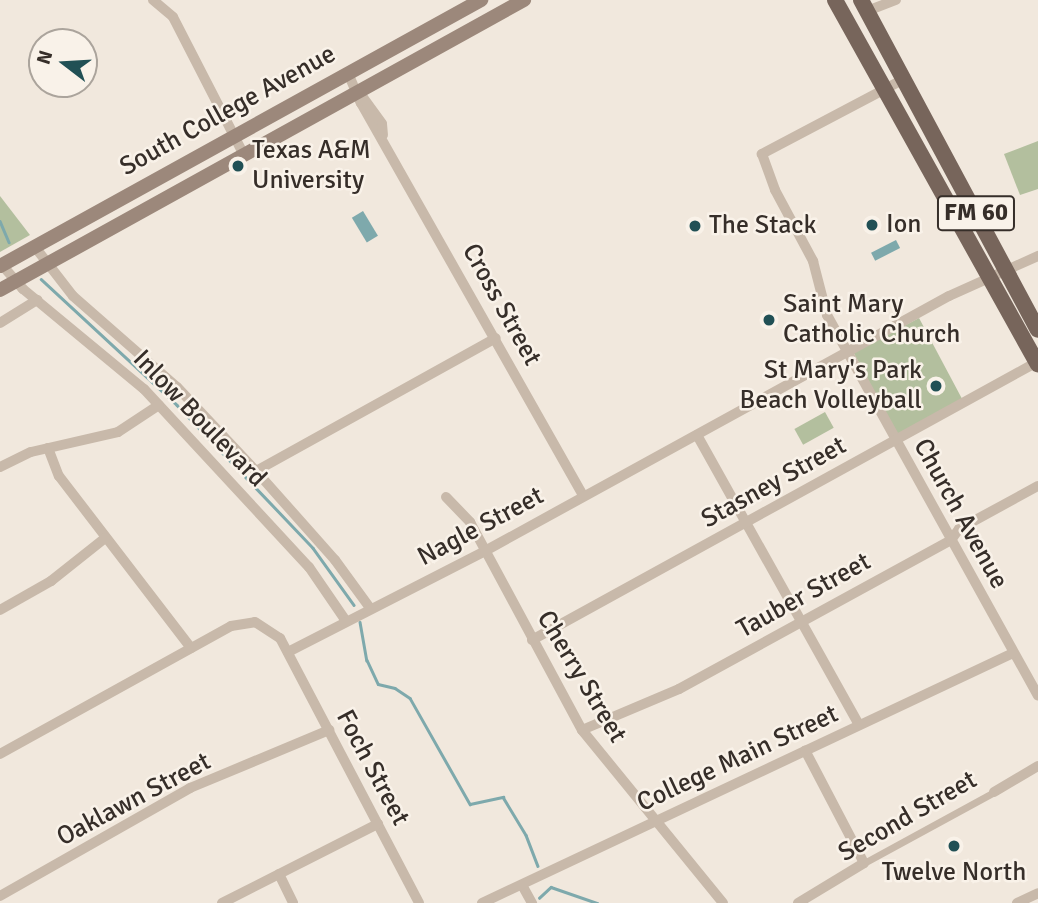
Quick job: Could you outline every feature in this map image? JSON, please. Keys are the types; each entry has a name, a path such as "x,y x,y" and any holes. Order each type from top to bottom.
{"main road":[{"name":"South College Avenue","path":"1,265 481,0"},
{"name":"South College Avenue","path":"0,290 524,0"},
{"name":"FM 60","path":"835,0 1037,363"},
{"name":"FM 60","path":"864,6 1038,330"},
{"path":"133,193 143,210"}],"street":[{"path":"153,0 173,17 244,155"},
{"path":"864,6 895,0"},
{"name":"Cross Street","path":"348,73 377,115 383,135 583,495"},
{"name":"Church Avenue","path":"904,79 761,154 814,261 823,307 1038,695"},
{"name":"Inlow Boulevard","path":"35,247 45,264 82,304 177,387 256,471 335,560 370,608"},
{"name":"Nagle Street","path":"288,652 485,551 583,495 988,277 1038,256"},
{"name":"Inlow Boulevard","path":"1,265 15,282 159,405 309,567 346,621"},
{"path":"0,323 37,300"},
{"path":"256,471 496,338"},
{"name":"Stasney Street","path":"532,640 1037,363"},
{"path":"0,467 48,448 118,432 159,405"},
{"path":"697,435 859,725"},
{"path":"48,448 59,476 191,648"},
{"name":"Tauber Street","path":"582,730 679,689 951,540 959,530 1038,486"},
{"name":"Cherry Street","path":"446,497 470,522 582,730 723,903"},
{"path":"0,610 51,580 105,538"},
{"path":"0,754 231,625 256,622 269,627 288,652"},
{"name":"Foch Street","path":"288,652 419,903"},
{"name":"College Main Street","path":"482,903 1013,653"},
{"name":"Oaklawn Street","path":"0,900 190,788 329,730"},
{"path":"805,750 864,863"},
{"name":"Second Street","path":"798,903 1038,766"},
{"path":"222,903 378,824"},
{"path":"279,874 293,903"},
{"path":"522,885 532,903"},
{"path":"1017,903 1038,893"}],"green space":[{"path":"1038,141 1038,189 1020,195 1004,154"},
{"path":"0,196 30,235 0,252"},
{"path":"919,318 963,400 897,435 854,353"},
{"path":"825,412 834,428 803,445 794,429"}],"water":[{"path":"363,211 378,236 367,243 352,218"},
{"path":"896,240 900,248 875,261 871,253"}],"waterway":[{"path":"0,221 9,242"},
{"path":"41,279 177,405 313,548 354,605"},
{"path":"360,622 367,660 378,684 395,688 410,698 470,804 503,797 526,835 538,866"},
{"path":"539,898 551,887 597,903"}],"place":[{"name":"Texas A&M University","path":"238,166"},
{"name":"Ion","path":"872,225"},
{"name":"The Stack","path":"695,226"},
{"name":"Saint Mary Catholic Church","path":"769,320"},
{"name":"St Mary's Park Beach Volleyball","path":"936,386"},
{"name":"Twelve North","path":"954,846"}]}
